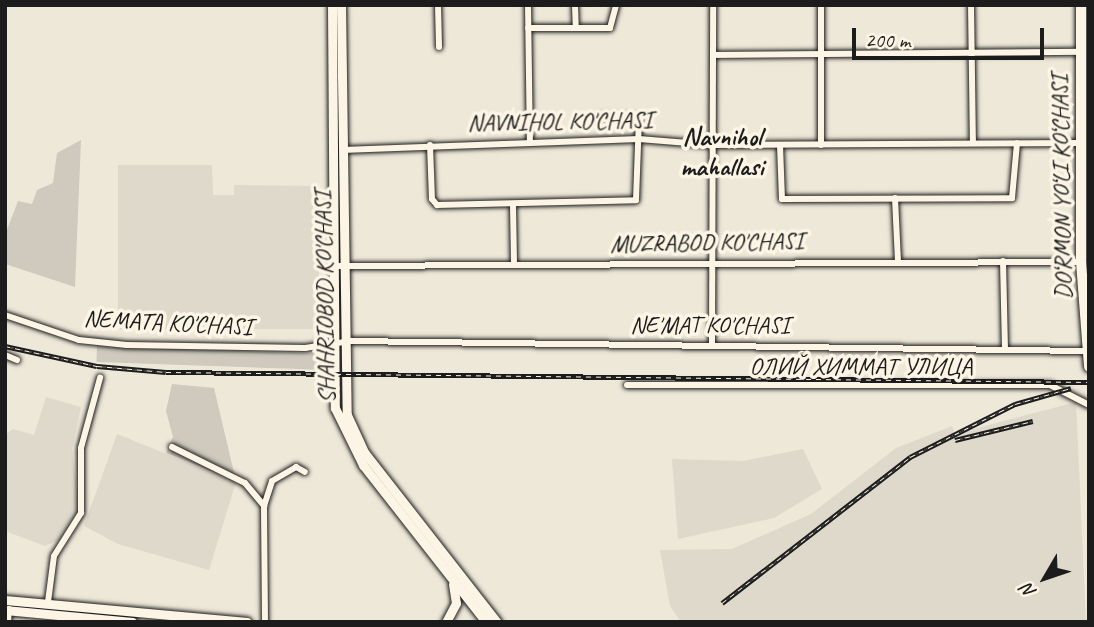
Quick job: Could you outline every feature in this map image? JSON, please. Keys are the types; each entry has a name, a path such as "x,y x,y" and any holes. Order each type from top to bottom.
{"main road":[{"name":"SHAHRIOBOD KO'CHASI","path":"332,5 338,150"},
{"name":"SHAHRIOBOD KO'CHASI","path":"341,5 338,343 334,402 347,438 486,622"},
{"name":"DO‘RMON YO‘LI KO‘CHASI","path":"1081,5 1085,87 1081,262 1089,367"},
{"name":"SHAHRIOBOD KO'CHASI","path":"338,343 344,401 357,441 497,622"},
{"path":"446,622 457,600 448,573"},
{"path":"7,605 48,602 166,618 247,622"},
{"path":"7,605 132,622"}],"street":[{"path":"438,5 439,47"},
{"path":"528,5 530,142"},
{"path":"575,5 576,28"},
{"path":"528,28 614,26 616,5"},
{"path":"712,344 713,5"},
{"path":"821,5 821,145"},
{"path":"971,5 973,143"},
{"path":"713,55 1082,52"},
{"path":"430,145 433,203 513,205 636,200 638,116 600,117"},
{"name":"NAVNIHOL KO'CHASI","path":"338,150 639,139 713,145 1084,140"},
{"path":"780,145 782,199 1012,198 1017,143"},
{"path":"895,198 898,261"},
{"path":"513,205 514,264"},
{"path":"1003,261 1005,349"},
{"name":"MUZRABOD KO'CHASI","path":"338,266 1081,262"},
{"name":"NEMATA KO'CHASI","path":"5,315 108,344 338,343"},
{"name":"NE'MAT KO'CHASI","path":"338,343 712,344 1087,351"},
{"path":"5,355 18,360"},
{"path":"48,602 54,556 81,513 81,449 100,378"},
{"name":"ОЛИЙ ХИММАТ УЛИЦА","path":"627,385 1050,385 1089,405"},
{"path":"172,447 245,483 264,506"},
{"path":"265,622 264,506 272,481 296,467 305,472"},
{"path":"7,605 8,622"}],"shaded area":[{"path":"81,140 75,287 5,264 5,235 18,201 32,204 37,190 53,183 57,153"},
{"path":"118,165 212,165 213,195 234,195 234,185 319,186 319,329 118,329"},
{"path":"97,346 322,354 321,370 96,362"},
{"path":"172,384 214,388 236,481 166,453 173,437 166,411"},
{"path":"46,397 81,407 72,449 80,516 63,538 45,546 5,531 5,435 13,429 34,435"},
{"path":"1076,402 1086,622 681,622 670,606 660,550 732,549 811,514 896,448 952,426 955,434"},
{"path":"117,434 236,482 209,570 118,544 84,526"},
{"path":"803,449 822,489 774,518 678,539 672,459 743,461"}],"railway":[{"path":"5,346 97,366 166,372 1089,382"},
{"path":"722,603 910,457 1015,404 1071,388"},
{"path":"955,440 1033,421"}],"district":[{"name":"Navnihol mahallasi","path":"722,152"}]}
